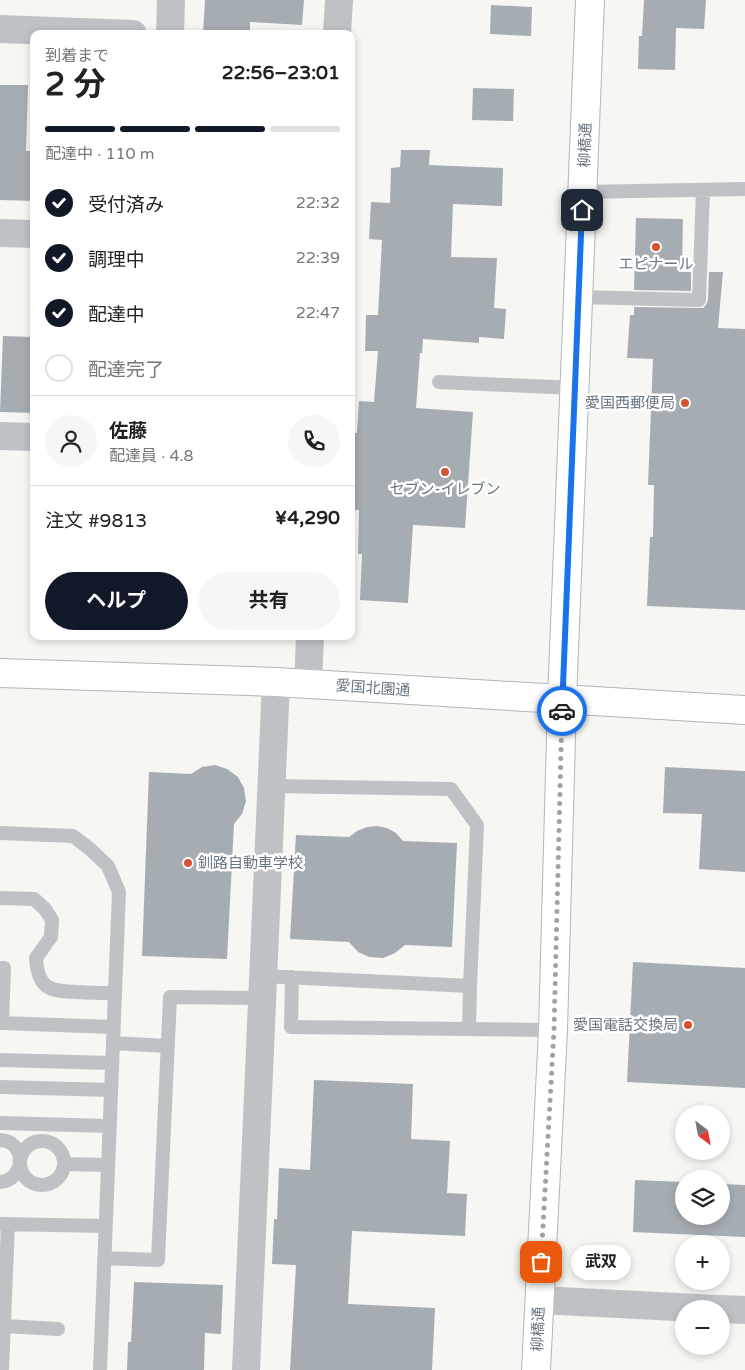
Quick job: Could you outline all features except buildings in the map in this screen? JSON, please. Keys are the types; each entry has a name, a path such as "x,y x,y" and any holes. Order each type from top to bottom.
{"street":[{"path":"170,30 171,0"},
{"path":"338,30 339,0"},
{"name":"柳橋通","path":"536,1370 554,1030 562,700 590,0"},
{"path":"0,29 30,30"},
{"path":"0,233 30,234"},
{"path":"0,436 30,437"},
{"path":"308,684 310,640"},
{"name":"愛国北園通","path":"0,673 276,682 745,710"},
{"path":"246,1370 276,682"},
{"path":"539,1300 675,1307"},
{"path":"730,1309 745,1310"}],"lane":[{"path":"583,192 745,189"},
{"path":"579,297 699,300 703,190"},
{"path":"439,382 575,388"},
{"path":"271,786 451,789 477,825 469,1029"},
{"path":"0,833 73,836 90,848 108,866 119,892 100,1370"},
{"path":"0,898 34,899 45,909 52,920 51,937 36,958 37,970 44,984 55,992 115,993"},
{"path":"0,968 4,968 2,1023 113,1027"},
{"path":"104,1258 158,1260 170,997 262,987 292,977 470,986"},
{"path":"292,977 291,1027 554,1030"},
{"path":"113,1042 168,1046"},
{"path":"0,1060 112,1063"},
{"path":"0,1086 111,1090"},
{"path":"0,1123 109,1126"},
{"path":"0,1140 11,1143 16,1148 20,1161 21,1169 24,1176 30,1181 44,1185 58,1178 64,1164 60,1151 50,1142 43,1141 30,1144 22,1155 20,1161 19,1169 16,1174 5,1182 0,1182"},
{"path":"64,1164 108,1165"},
{"path":"2,1370 4,1224 105,1226"},
{"path":"4,1326 58,1329"}],"way so far":[{"path":"541,1262 554,1030 562,711"}],"place":[{"name":"エピナール","path":"656,247"},
{"name":"愛国西郵便局","path":"685,403"},
{"name":"セブン-イレブン","path":"445,472"},
{"name":"釧路自動車学校","path":"188,863"},
{"name":"愛国電話交換局","path":"688,1025"},
{"name":"武双","path":"541,1262"}],"route":[{"path":"562,711 582,210"}]}
